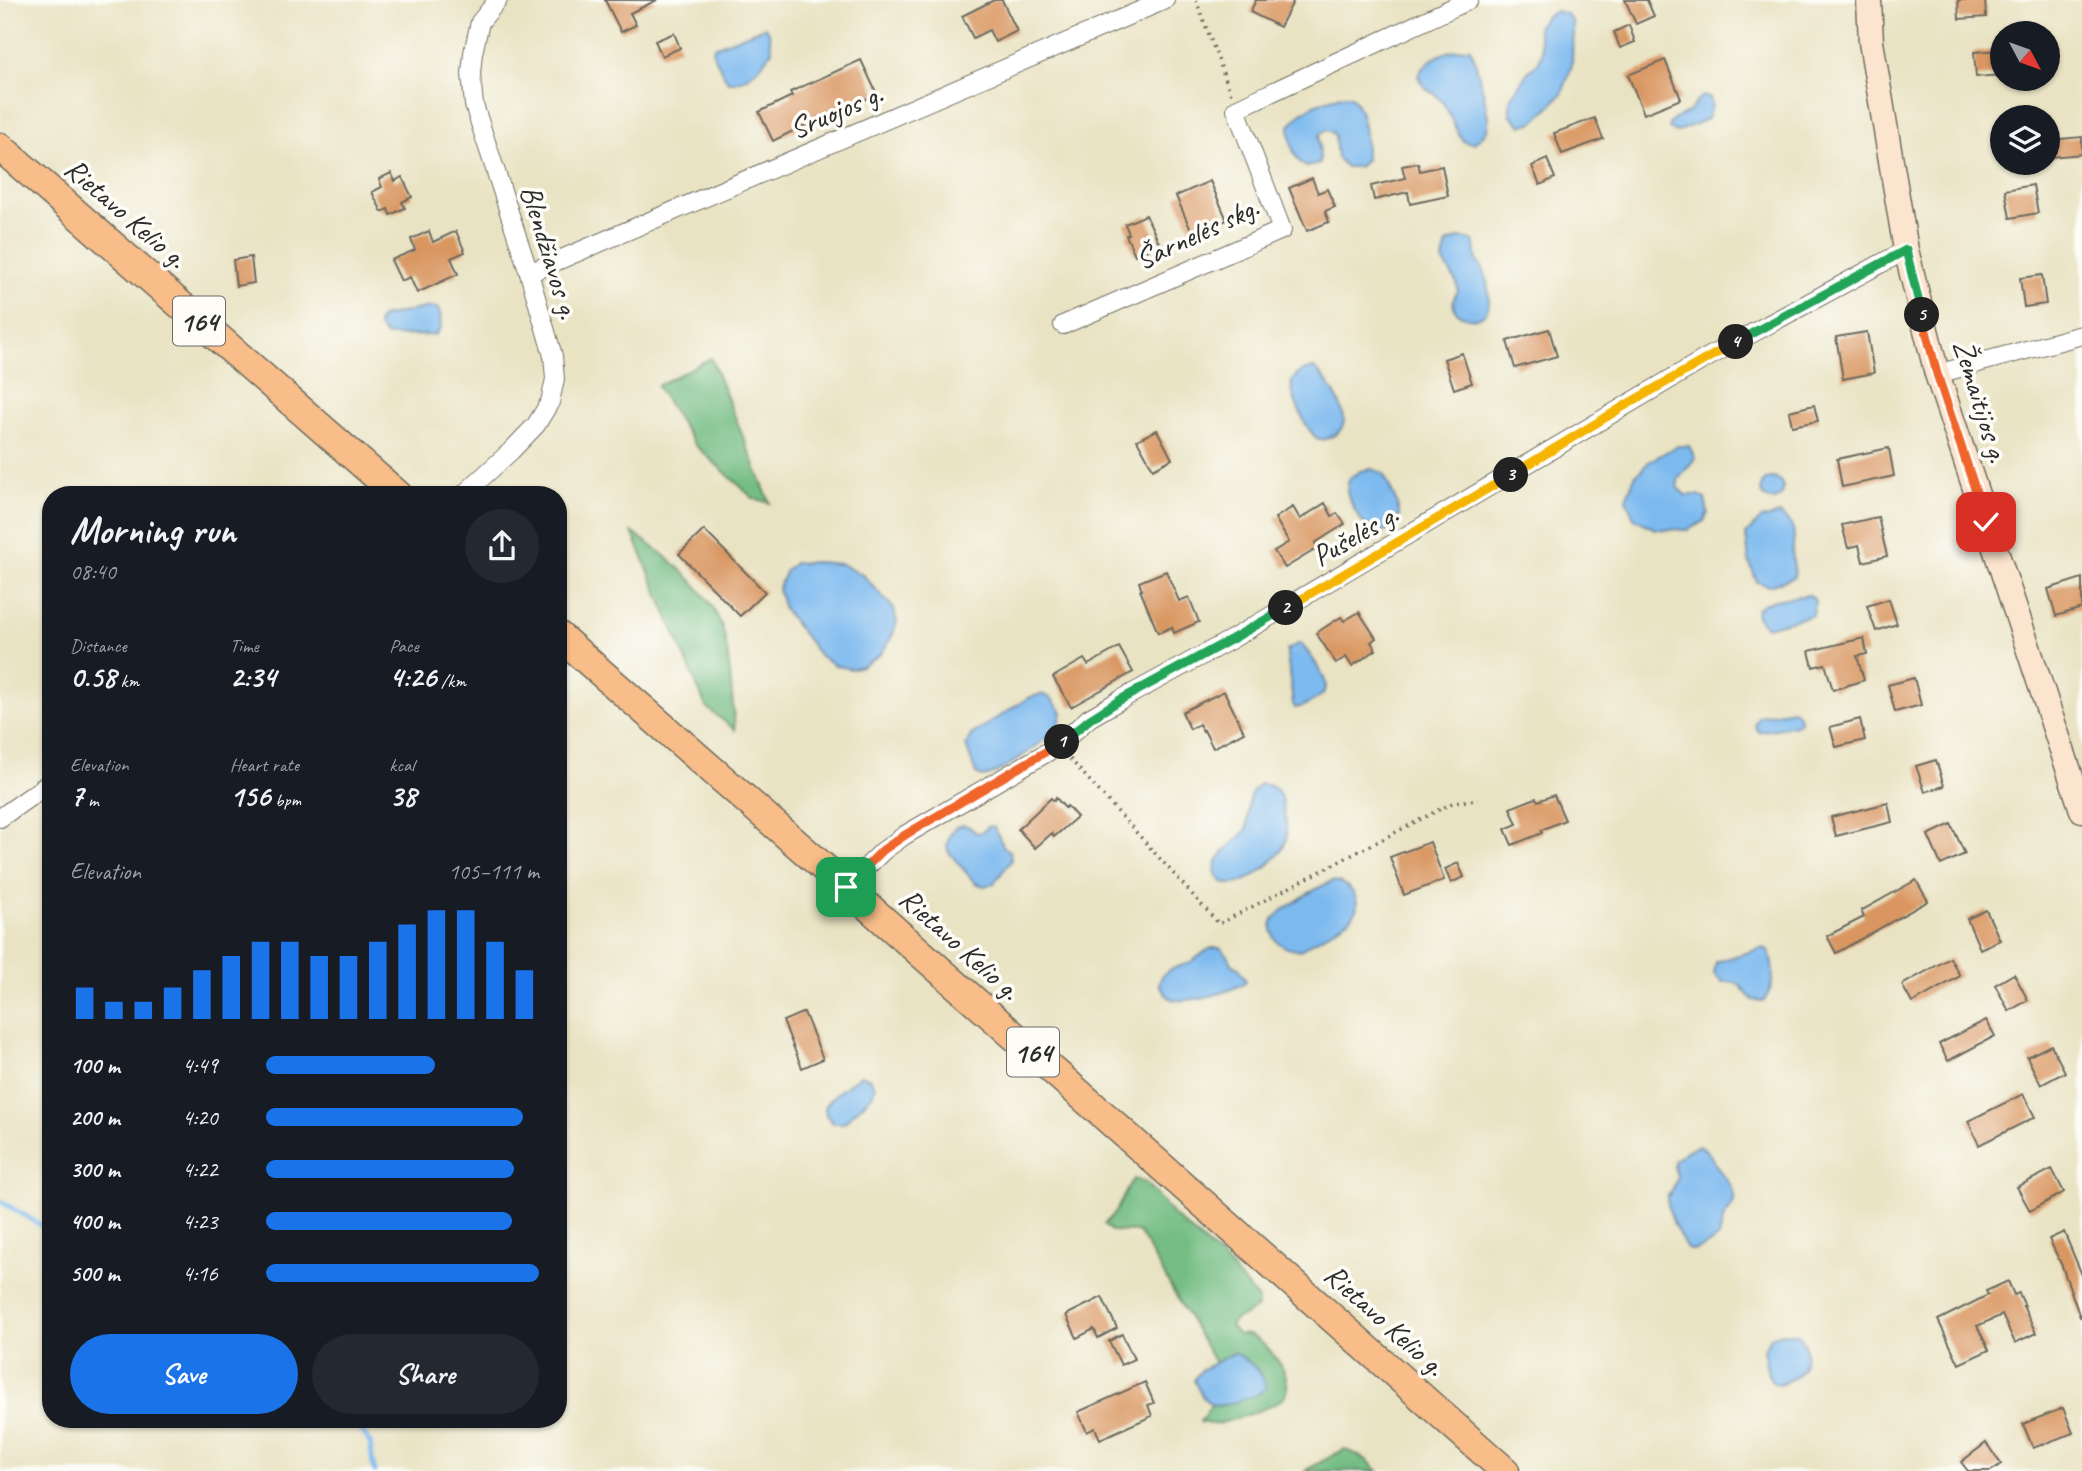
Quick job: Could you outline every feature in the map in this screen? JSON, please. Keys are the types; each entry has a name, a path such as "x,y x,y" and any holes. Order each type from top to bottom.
{"main road":[{"name":"Žemaitijos g.","path":"1869,0 1871,41 1906,250 1937,374 2082,810"},
{"name":"Rietavo Kelio g.","path":"0,147 388,486"},
{"name":"Rietavo Kelio g.","path":"567,643 1505,1471"}],"street":[{"name":"Blendžiavos g.","path":"473,486 536,425 550,402 555,379 553,356 529,273 474,105 471,74 475,43 480,22 498,0"},
{"name":"Sruojos g.","path":"529,273 1165,0"},
{"path":"1236,109 1469,0"},
{"name":"Šarnelės skg.","path":"1063,325 1282,230 1236,109"},
{"name":"Pušelės g.","path":"846,887 883,850 1058,746 1090,719 1120,700 1244,632 1701,361 1906,250"},
{"path":"1937,374 2082,335"},
{"path":"0,818 42,788"}],"path":[{"path":"1196,0 1236,109"},
{"path":"1058,746 1219,924 1454,802 1478,800"}],"green space":[{"path":"711,358 770,503 753,498 695,445 657,386"},
{"path":"632,532 689,578 712,607 725,639 735,730 706,707"},
{"path":"1134,1179 1146,1183 1174,1216 1225,1261 1258,1299 1257,1308 1230,1326 1238,1335 1255,1338 1271,1351 1286,1379 1287,1387 1281,1400 1232,1420 1214,1424 1200,1422 1211,1405 1221,1406 1234,1353 1215,1363 1139,1232 1111,1231 1104,1224 1114,1214"},
{"path":"1345,1449 1367,1460 1378,1471 1304,1471"}],"water":[{"path":"1556,11 1567,14 1573,23 1572,65 1562,94 1534,122 1522,126 1510,114 1510,99 1528,72 1539,62 1542,51 1537,27 1546,16"},
{"path":"765,27 769,33 772,51 748,77 728,82 713,54 714,47"},
{"path":"1470,48 1482,86 1488,120 1486,131 1474,143 1464,142 1441,101 1424,86 1418,76 1427,64 1440,55"},
{"path":"1345,95 1351,96 1356,102 1362,117 1366,159 1359,167 1346,167 1337,158 1335,136 1326,130 1319,135 1320,164 1306,167 1295,155 1289,127 1314,105"},
{"path":"1703,96 1710,98 1712,105 1707,119 1677,132 1669,129 1671,122 1688,112"},
{"path":"1459,238 1471,240 1475,244 1478,263 1486,279 1488,308 1483,315 1475,318 1467,318 1455,309 1453,301 1458,291 1457,283 1443,260 1447,243"},
{"path":"430,307 437,308 440,312 441,328 435,335 387,336 379,328 378,322 382,317"},
{"path":"1314,368 1332,389 1344,416 1340,430 1324,439 1319,439 1310,430 1293,395 1294,379 1298,374"},
{"path":"1677,446 1689,446 1695,458 1678,480 1678,488 1685,495 1699,495 1705,499 1708,513 1704,521 1688,530 1655,529 1634,518 1626,499 1635,476 1650,461"},
{"path":"1372,469 1383,473 1398,508 1399,519 1391,530 1377,531 1365,524 1354,510 1348,493 1350,478 1360,471"},
{"path":"1772,478 1780,481 1783,489 1780,497 1772,500 1764,497 1761,489 1764,481"},
{"path":"1780,514 1793,531 1795,574 1794,577 1769,586 1757,582 1749,561 1746,534 1761,519"},
{"path":"794,563 841,564 863,575 893,608 897,622 892,636 881,654 862,666 850,669 835,665 820,656 784,609 778,589 785,572"},
{"path":"1810,595 1815,601 1813,615 1767,627 1758,618 1757,611 1770,602"},
{"path":"1300,643 1320,670 1326,686 1316,699 1295,708 1287,650"},
{"path":"1041,694 1051,698 1062,712 1056,728 1034,748 994,774 985,777 976,774 966,745 971,735 1028,698"},
{"path":"1793,710 1800,717 1796,725 1759,732 1755,726 1760,716"},
{"path":"1260,784 1274,788 1279,794 1286,824 1286,840 1276,857 1258,873 1237,883 1228,884 1217,876 1216,865 1221,855 1247,829 1250,799"},
{"path":"963,825 976,833 989,826 994,827 1003,846 1010,852 1011,861 993,884 984,886 975,883 948,851 947,844 951,833 956,827"},
{"path":"1332,881 1346,886 1355,896 1357,902 1354,914 1349,920 1300,950 1289,949 1280,944 1275,939 1272,928 1275,917 1299,899"},
{"path":"1212,948 1221,948 1233,965 1239,968 1246,981 1232,989 1201,998 1175,1000 1167,996 1159,984 1164,974"},
{"path":"1762,948 1769,950 1773,970 1771,988 1764,1001 1753,1000 1734,982 1722,982 1714,974 1716,962"},
{"path":"861,1075 870,1079 875,1087 872,1095 844,1123 833,1123 826,1115 825,1106"},
{"path":"1698,1146 1709,1154 1729,1183 1734,1201 1725,1215 1719,1237 1704,1247 1691,1250 1687,1249 1674,1224 1667,1197 1677,1177 1675,1160"},
{"path":"1781,1333 1799,1336 1804,1344 1805,1354 1799,1373 1779,1385 1772,1382 1768,1374 1763,1350 1771,1337"},
{"path":"1234,1353 1259,1371 1266,1388 1255,1396 1232,1403 1212,1404 1203,1397 1194,1380 1201,1370"}],"building":[{"path":"605,0 657,0 630,13 636,25 621,32"},
{"path":"994,0 1002,0 1017,31 995,42 989,30 973,38 962,16"},
{"path":"1256,0 1294,0 1280,27 1250,12"},
{"path":"1625,0 1647,0 1654,16 1636,24"},
{"path":"1958,0 1985,0 1986,17 1959,19"},
{"path":"1629,25 1635,42 1620,48 1614,32"},
{"path":"674,33 680,48 662,56 655,41"},
{"path":"1990,51 1990,76 1976,77 1974,52"},
{"path":"861,60 877,94 822,119 821,117 773,141 759,112 792,96 790,92"},
{"path":"1665,60 1681,99 1644,114 1628,75"},
{"path":"1595,118 1603,139 1562,154 1554,133"},
{"path":"2082,137 2082,154 2060,156 2060,139"},
{"path":"1547,159 1555,178 1540,185 1532,166"},
{"path":"1418,163 1420,171 1442,166 1448,196 1410,204 1408,192 1374,200 1371,186 1405,178 1402,166"},
{"path":"391,173 395,181 402,177 412,197 402,202 405,208 390,215 388,209 382,212 372,192 382,187 379,179"},
{"path":"1312,178 1318,193 1327,189 1335,207 1325,211 1329,222 1307,231 1289,188"},
{"path":"1210,181 1227,220 1193,235 1176,196"},
{"path":"2033,185 2038,213 2010,218 2005,190"},
{"path":"1146,215 1160,245 1135,255 1126,235 1129,234 1125,224"},
{"path":"429,231 433,242 456,231 465,252 451,258 458,274 417,293 410,277 401,281 391,260 415,250 411,239"},
{"path":"251,257 254,283 236,286 233,260"},
{"path":"2042,275 2046,304 2024,307 2020,278"},
{"path":"1549,329 1557,356 1515,368 1507,341"},
{"path":"1867,332 1874,373 1843,379 1836,337"},
{"path":"1462,353 1472,383 1454,389 1444,359"},
{"path":"1814,405 1818,421 1792,426 1789,411"},
{"path":"1157,430 1172,459 1153,469 1137,440"},
{"path":"1889,448 1894,476 1842,487 1837,459"},
{"path":"1325,503 1332,516 1337,513 1345,524 1315,543 1318,548 1285,568 1274,551 1289,542 1275,518 1293,507 1300,519"},
{"path":"1878,517 1887,556 1863,562 1859,545 1848,548 1842,525"},
{"path":"704,530 765,592 740,616 679,554"},
{"path":"1166,571 1179,601 1189,597 1199,622 1174,633 1172,627 1158,633 1139,582"},
{"path":"2082,578 2082,608 2056,616 2048,589"},
{"path":"1889,599 1897,624 1876,631 1867,606"},
{"path":"1359,612 1376,638 1371,642 1376,650 1352,666 1346,657 1336,663 1316,633 1341,617 1344,621"},
{"path":"1864,638 1867,654 1857,656 1864,680 1833,690 1825,664 1813,667 1809,651"},
{"path":"1119,647 1133,672 1071,707 1053,677 1084,659 1088,665"},
{"path":"1914,678 1921,705 1895,712 1888,685"},
{"path":"1224,691 1244,732 1213,748 1199,724 1190,729 1182,712"},
{"path":"1860,719 1865,740 1836,747 1830,727"},
{"path":"1936,760 1944,786 1925,792 1916,766"},
{"path":"1554,795 1565,820 1512,845 1505,829 1517,824 1510,808 1536,798 1538,801"},
{"path":"1051,798 1054,801 1056,798 1065,808 1067,806 1077,817 1054,837 1052,833 1035,848 1018,829"},
{"path":"1888,803 1892,822 1836,836 1831,817"},
{"path":"1951,824 1965,854 1941,865 1928,835"},
{"path":"1430,842 1444,880 1404,895 1390,857"},
{"path":"1458,863 1464,877 1451,883 1445,869"},
{"path":"1916,880 1928,901 1836,953 1827,936 1864,917 1861,911"},
{"path":"1986,910 2000,940 1980,949 1967,919"},
{"path":"1950,958 1960,976 1912,1003 1902,985"},
{"path":"2014,974 2028,1000 2009,1011 1995,985"},
{"path":"804,1012 823,1059 802,1068 783,1021"},
{"path":"1986,1020 1995,1036 1948,1061 1939,1044"},
{"path":"2051,1045 2065,1072 2041,1085 2027,1057"},
{"path":"2023,1094 2035,1117 1979,1145 1968,1121"},
{"path":"2052,1169 2064,1192 2030,1211 2017,1187"},
{"path":"2064,1232 2082,1275 2080,1317 2062,1266 2049,1239"},
{"path":"2008,1281 2014,1295 2019,1293 2036,1333 2015,1343 2002,1315 1977,1326 1989,1350 1959,1364 1938,1320 1988,1295 1986,1291"},
{"path":"1102,1297 1117,1328 1098,1338 1094,1329 1077,1338 1066,1315"},
{"path":"1122,1334 1134,1359 1121,1365 1109,1341"},
{"path":"1145,1382 1154,1403 1148,1405 1152,1416 1100,1439 1095,1428 1087,1432 1078,1412"},
{"path":"2063,1408 2073,1433 2033,1448 2023,1424"},
{"path":"1986,1443 2001,1464 1991,1471 1968,1471 1961,1462"}],"waterway":[{"path":"0,1201 42,1226"},
{"path":"361,1430 370,1443 374,1471"}],"route":[{"path":"846,887 883,850 1058,746 1090,719 1120,700 1232,639 1701,361 1906,250 1937,374 1986,522"}]}
